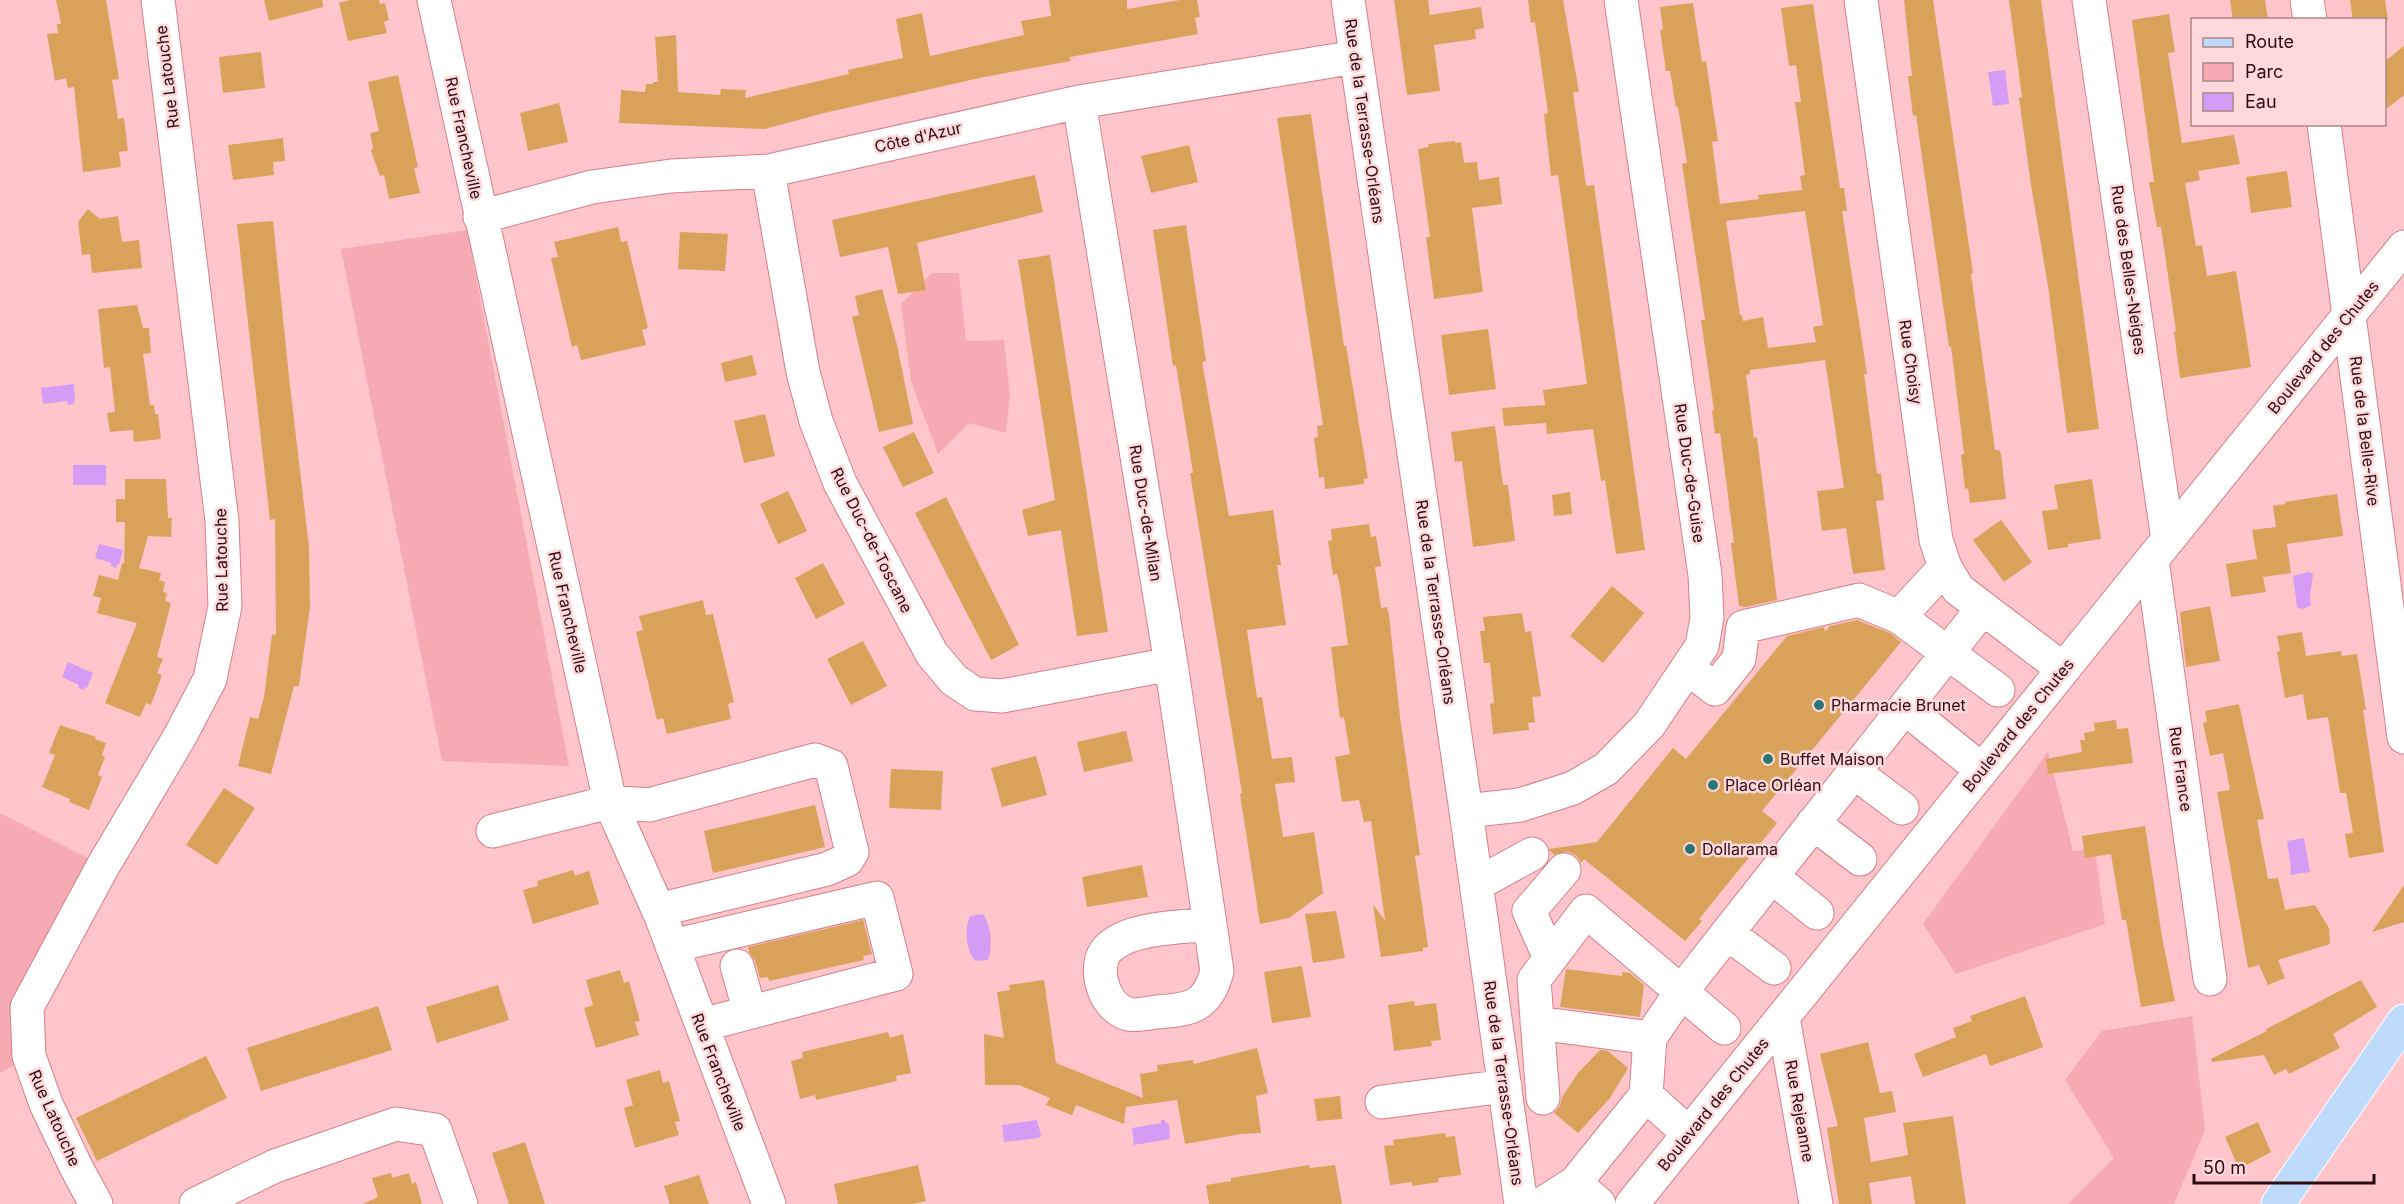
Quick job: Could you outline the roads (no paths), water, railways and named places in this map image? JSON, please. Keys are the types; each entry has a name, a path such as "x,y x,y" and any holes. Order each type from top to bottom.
{"main road":[{"path":"2279,1203 2404,1021"}],"street":[{"name":"Rue Latouche","path":"96,1204 46,1104 29,1056 27,1007 98,876 179,738 210,679 225,606 222,521 158,0"},
{"name":"Rue Francheville","path":"434,0 610,802 658,910 769,1204"},
{"name":"Rue de la Terrasse-Orléans","path":"1348,0 1477,884 1521,1204"},
{"name":"Rue Duc-de-Guise","path":"1466,811 1520,805 1573,788 1606,769 1649,725 1689,669 1702,646 1704,636 1707,618 1705,575 1621,0"},
{"name":"Rue Choisy","path":"1861,0 1936,540 1945,567 1958,589 2063,669"},
{"name":"Rue des Belles-Neiges","path":"2089,0 2160,550"},
{"path":"2307,0 2310,18"},
{"name":"Côte d'Azur","path":"480,217 592,187 671,176 768,171 1078,102 1356,57"},
{"name":"Rue Duc-de-Milan","path":"1078,102 1171,664 1210,924"},
{"name":"Rue de la Belle-Rive","path":"2324,126 2404,737"},
{"name":"Rue Duc-de-Toscane","path":"768,171 802,372 816,421 840,483 932,654 954,680 975,694 1002,696 1171,664"},
{"name":"Boulevard des Chutes","path":"1632,1204 2404,247"},
{"name":"Rue France","path":"2160,550 2210,979"},
{"path":"1899,616 1945,567"},
{"path":"1689,669 1715,689 1739,659 1743,627 1859,600 1899,616 1998,690"},
{"path":"1542,1204 1575,1183 1646,1095 1650,1038 1681,992 1983,608"},
{"path":"1905,708 1982,770"},
{"path":"494,831 610,802 649,805 815,760 831,766 852,852 847,860 827,869 658,910"},
{"path":"1854,772 1902,808"},
{"path":"1813,824 1860,859"},
{"path":"1477,884 1532,854"},
{"path":"1543,1098 1537,1023 1542,969 1529,911 1564,870"},
{"path":"1772,877 1817,913"},
{"path":"672,946 877,898 896,974 702,1025"},
{"path":"1491,982 1542,969 1586,911 1724,1028"},
{"path":"1728,933 1773,968"},
{"path":"737,966 750,1012"},
{"name":"Rue Rejeanne","path":"1783,1017 1816,1204"},
{"path":"1537,1023 1650,1038"},
{"path":"1382,1102 1505,1086"},
{"path":"1646,1095 1689,1134"},
{"path":"196,1204 275,1166 396,1124 435,1130 460,1204"},
{"path":"1575,1183 1599,1204"}],"water":[{"path":"2005,70 2009,104 1993,106 1988,72"},
{"path":"74,384 73,404 68,405 67,401 43,404 41,388"},
{"path":"73,465 106,465 106,485 73,485"},
{"path":"99,544 123,550 116,568 111,566 111,563 95,558"},
{"path":"2309,572 2313,574 2311,605 2303,609 2297,607 2293,576"},
{"path":"68,662 93,673 84,690 62,677"},
{"path":"2304,838 2310,872 2290,875 2287,841"},
{"path":"983,914 989,930 990,955 988,960 975,961 968,945 967,927 970,916"},
{"path":"1037,1120 1041,1135 1039,1138 1004,1142 1002,1125"},
{"path":"1161,1120 1169,1125 1170,1139 1134,1145 1132,1128 1161,1123"}],"place":[{"name":"Pharmacie Brunet","path":"1819,705"},
{"name":"Buffet Maison","path":"1768,759"},
{"name":"Place Orléan","path":"1713,785"},
{"name":"Dollarama","path":"1690,849"}]}
